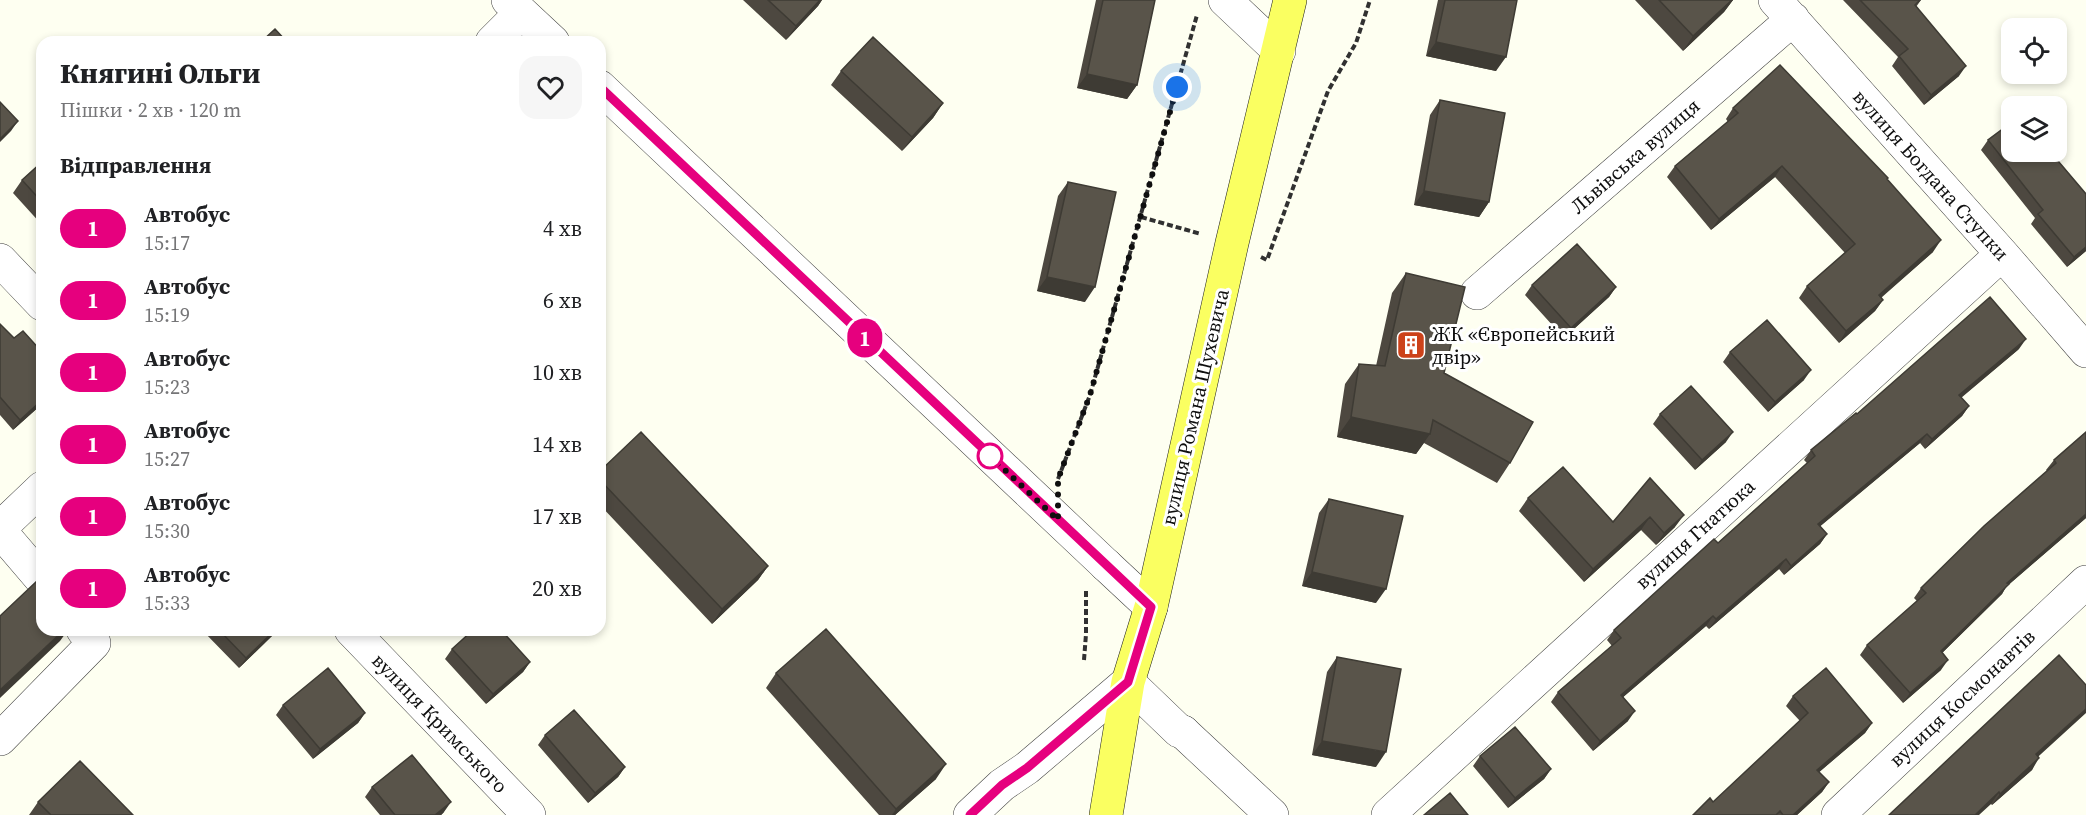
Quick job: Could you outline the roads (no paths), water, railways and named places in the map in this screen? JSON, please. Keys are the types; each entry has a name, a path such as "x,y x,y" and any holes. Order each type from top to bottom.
{"main road":[{"name":"вулиця Романа Шухевича","path":"1106,815 1128,682 1151,607 1232,243 1290,0"}],"street":[{"path":"496,36 515,6 547,36"},
{"path":"1212,6 1279,51"},
{"name":"вулиця Богдана Ступки","path":"1784,10 2086,351"},
{"name":"Львівська вулиця","path":"1477,293 1784,10"},
{"path":"606,93 1058,520 1096,577 1151,607"},
{"name":"вулиця Гнатюка","path":"1388,815 2002,254"},
{"path":"0,260 36,298"},
{"path":"36,493 2,524 36,572"},
{"name":"вулиця Космонавтів","path":"1838,815 2086,582"},
{"path":"0,739 94,644 88,636"},
{"name":"вулиця Кримського","path":"357,636 529,815"},
{"path":"970,815 1002,785 1027,768 1128,682 1272,815"}],"place":[{"name":"ЖК «Європейський двір»","path":"1411,345"}]}
